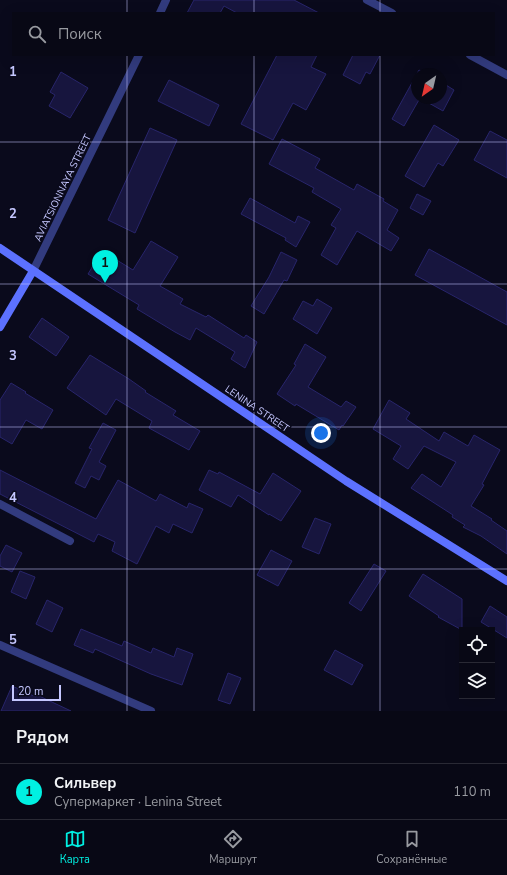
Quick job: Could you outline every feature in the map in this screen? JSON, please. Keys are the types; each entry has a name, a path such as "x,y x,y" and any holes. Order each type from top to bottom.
{"main road":[{"name":"LENINA STREET","path":"0,248 346,481 507,581"},
{"name":"AVIATSIONNAYA STREET","path":"0,327 33,271"}],"street":[{"path":"160,12 166,0"},
{"path":"367,0 390,12"},
{"name":"AVIATSIONNAYA STREET","path":"33,271 139,56"},
{"path":"472,56 507,75"},
{"path":"0,504 70,541"},
{"path":"0,645 151,711"}],"building":[{"path":"194,0 294,0 317,12 235,12 224,6 221,12 188,12"},
{"path":"276,56 316,56 311,67 326,74 306,110 293,103 273,140 241,124"},
{"path":"352,56 379,56 370,74 366,72 360,84 343,75"},
{"path":"61,72 88,88 70,118 49,106 55,95 50,92"},
{"path":"169,80 219,105 209,126 158,101"},
{"path":"411,85 411,104 417,104 404,126 392,119"},
{"path":"447,86 454,90 447,103"},
{"path":"431,104 447,104 443,111"},
{"path":"434,125 459,140 443,166 438,163 424,187 405,176"},
{"path":"150,128 177,140 135,233 108,220"},
{"path":"490,131 507,140 507,178 474,160"},
{"path":"282,139 320,159 315,168 354,190 357,184 384,199 383,201 398,210 387,230 399,238 391,251 357,231 337,265 321,255 336,228 331,225 341,209 312,192 314,188 269,164"},
{"path":"417,194 431,201 423,215 410,208"},
{"path":"250,198 295,223 298,216 310,222 296,247 285,240 286,238 241,214"},
{"path":"151,241 178,257 160,286 183,299 180,304 206,317 208,315 244,338 246,335 257,342 245,368 231,359 235,352 196,328 190,340 137,309 139,305 88,274 102,251 133,270"},
{"path":"429,249 507,292 507,325 415,275"},
{"path":"281,252 297,260 287,281 284,280 264,314 251,306 269,277"},
{"path":"317,299 332,308 317,334 293,319 303,301 313,306"},
{"path":"42,318 69,337 56,356 29,337"},
{"path":"305,344 326,357 308,387 341,407 346,401 356,407 339,430 296,404 295,406 277,394 296,365 294,364"},
{"path":"90,355 176,411 173,415 200,431 189,450 149,428 152,421 116,399 106,415 67,388"},
{"path":"11,383 53,410 42,429 26,420 12,444 0,437 0,400"},
{"path":"389,400 410,413 406,419 439,441 444,432 468,446 474,435 500,450 482,484 484,485 471,506 492,519 491,520 507,531 507,554 481,536 463,527 465,525 452,517 453,515 411,488 422,474 441,487 456,462 424,446 408,469 393,459 401,446 373,429"},
{"path":"103,423 116,430 99,462 106,466 99,480 91,476 85,488 75,483 92,449 89,448"},
{"path":"0,470 96,519 118,480 156,501 160,494 187,508 189,503 203,509 192,533 173,524 169,533 156,526 137,564 112,551 115,542 98,534 94,542 0,494"},
{"path":"209,470 218,474 219,472 260,494 273,473 301,491 281,521 238,495 231,507 199,490"},
{"path":"315,518 331,524 319,554 302,547"},
{"path":"6,545 22,553 12,572 0,566 0,556"},
{"path":"271,550 292,561 278,586 257,575"},
{"path":"374,564 386,571 361,611 349,603"},
{"path":"20,571 35,577 26,599 11,592"},
{"path":"423,574 462,599 462,627 459,627 459,628 438,617 439,616 409,596"},
{"path":"47,600 63,608 52,632 36,624"},
{"path":"490,606 507,617 507,638 495,631 495,627 489,627 481,622"},
{"path":"81,629 122,646 124,641 151,653 153,648 174,657 177,648 193,654 182,685 151,674 95,649 93,653 74,645"},
{"path":"335,650 363,665 352,685 324,670"},
{"path":"228,673 241,678 230,704 218,700"},
{"path":"12,686 36,697 37,695 71,711 1,711"}],"place":[{"name":"Сильвер","path":"105,283"}]}
